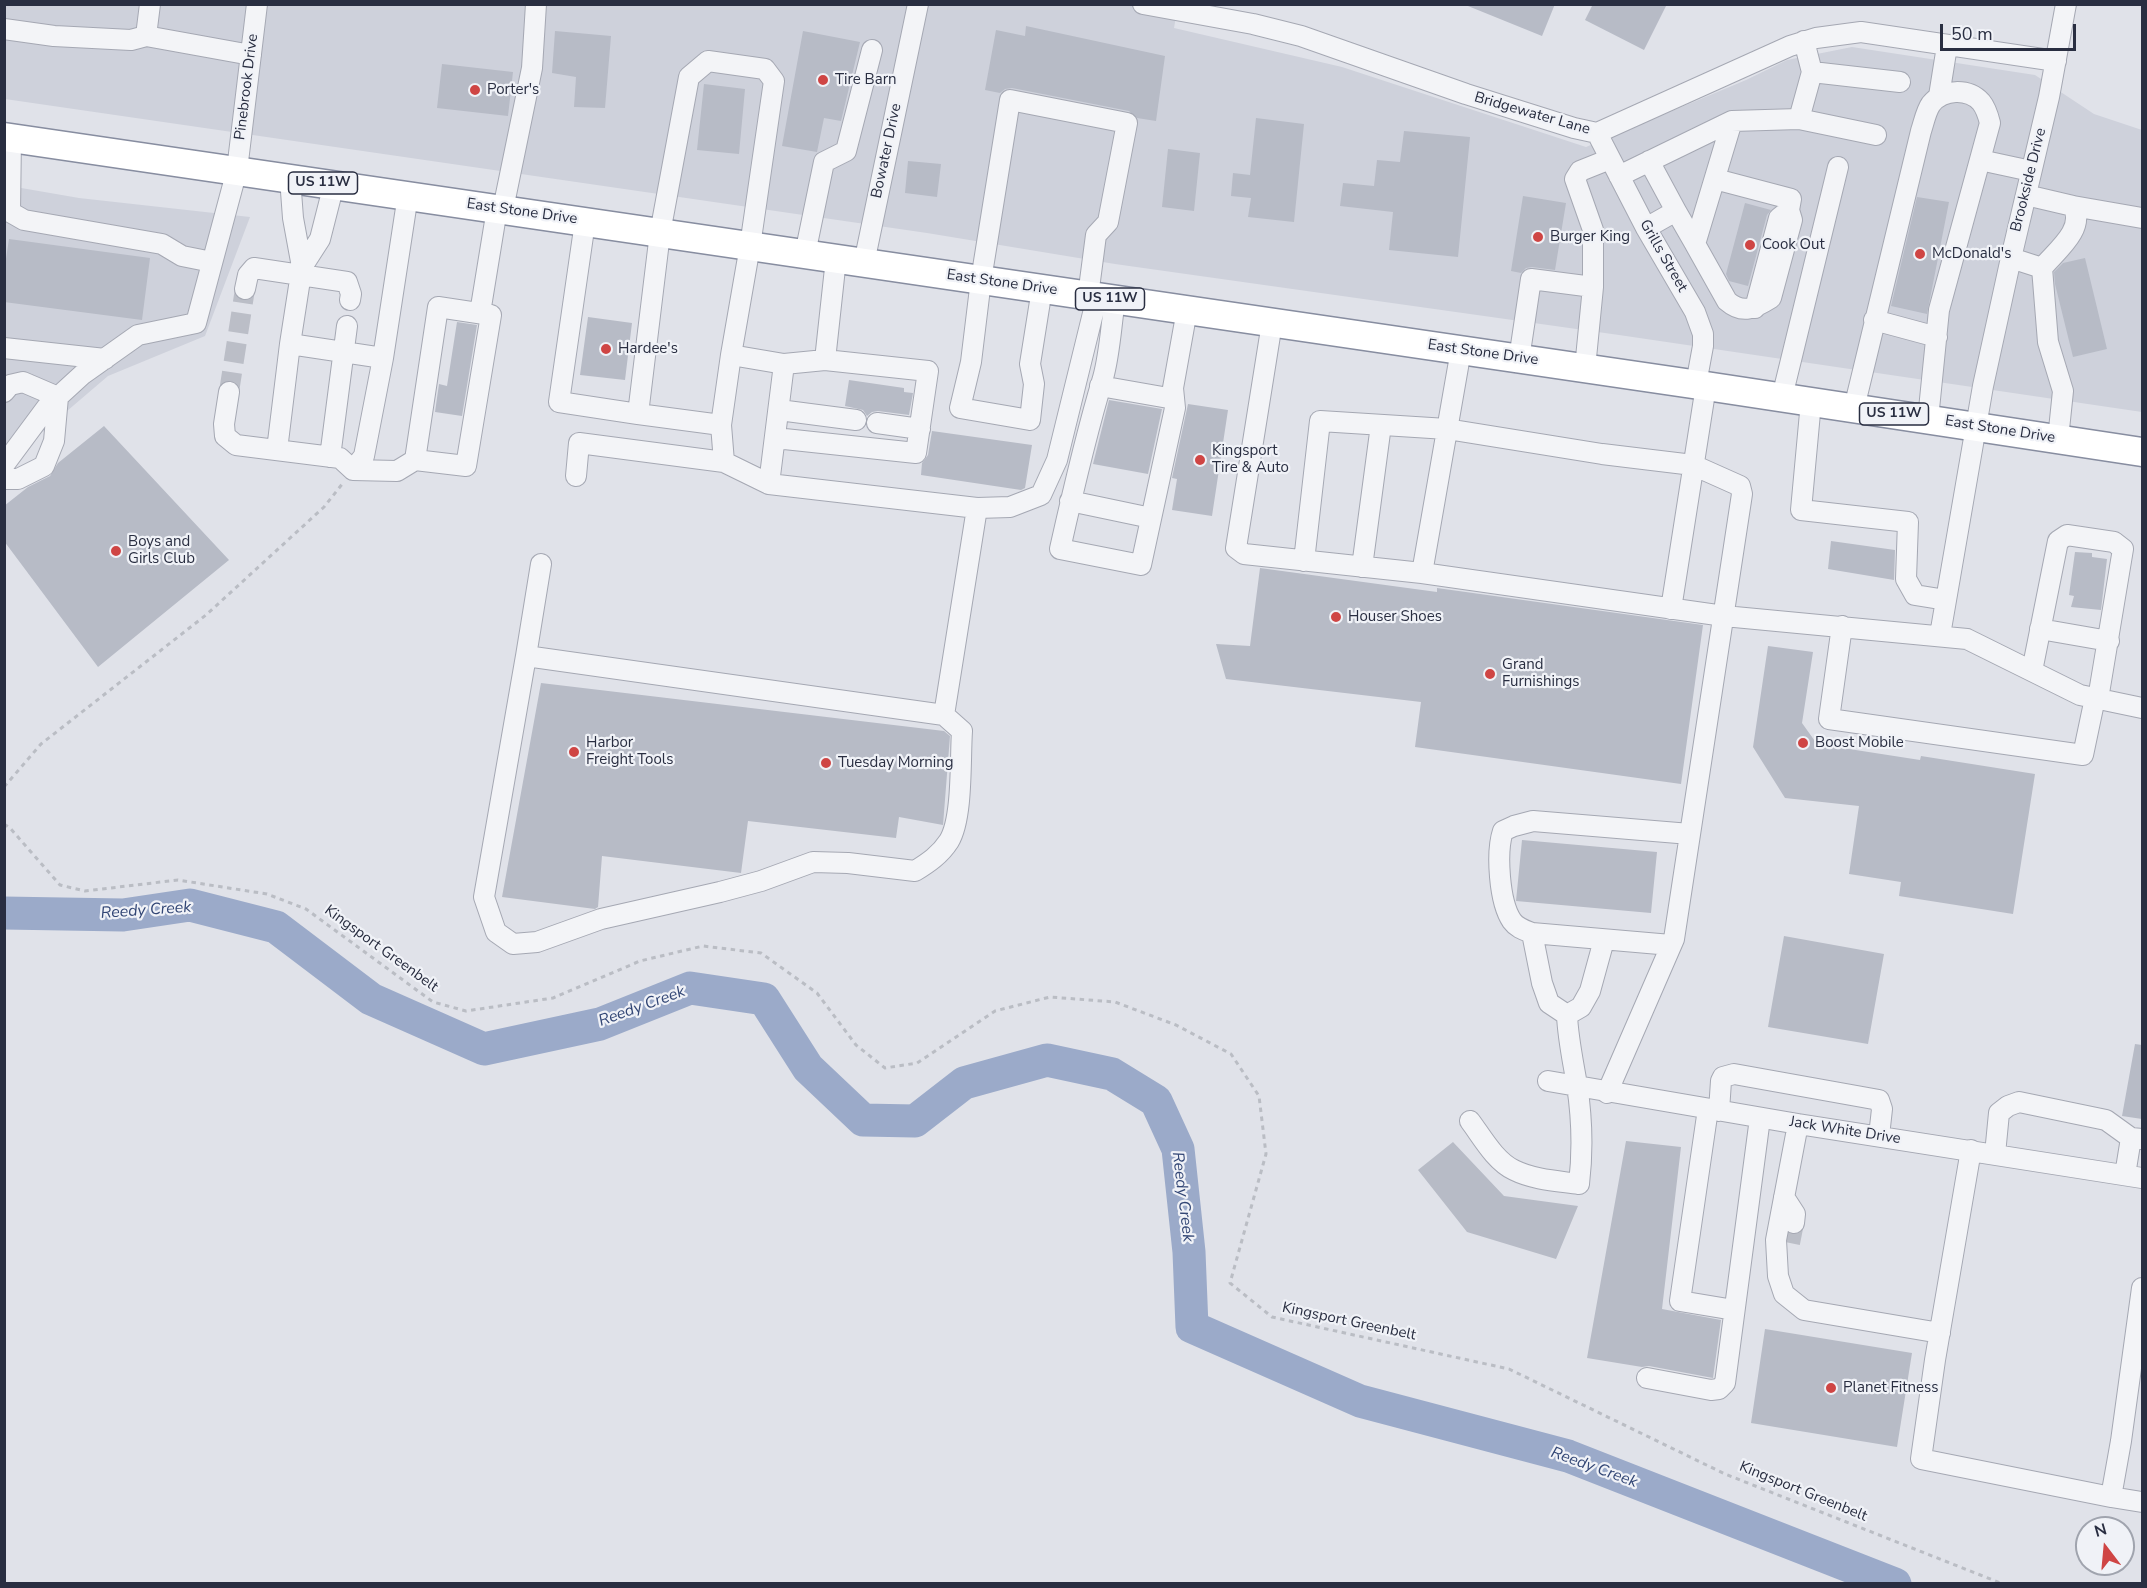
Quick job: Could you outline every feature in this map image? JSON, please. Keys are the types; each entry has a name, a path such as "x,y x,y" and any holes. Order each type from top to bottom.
{"highway":[{"name":"East Stone Drive","path":"8,137 1701,385 2142,452"}],"street":[{"path":"146,36 150,4"},
{"name":"Pinebrook Drive","path":"105,359 138,335 196,322 237,170 257,4"},
{"path":"480,313 500,209 532,68 536,4"},
{"name":"Bowater Drive","path":"864,263 918,4"},
{"name":"Bridgewater Lane","path":"1143,4 1253,24 1301,36 1466,94 1597,133 1804,41 1816,38 1861,32 2056,62"},
{"name":"Brookside Drive","path":"1940,635 1983,386 2056,62 2066,4"},
{"path":"4,29 54,36 131,40 146,36 251,55"},
{"path":"1799,119 1812,72 1804,41"},
{"path":"1940,96 1947,46"},
{"path":"805,254 824,162 846,151 872,50"},
{"path":"638,414 660,233 689,77 708,61 765,69 774,81 721,425 724,462"},
{"path":"1812,72 1900,82"},
{"path":"1854,408 1921,130 1930,105 1949,92 1961,92 1972,95 1986,109 1990,123 1939,310 1928,419"},
{"path":"1042,289 1030,364 1034,384 1030,420 960,408 971,362 981,280 1010,100 1127,123 1108,222 1096,235 1103,376 1060,549 1141,565 1175,408 1173,388 1187,310"},
{"path":"1585,368 1593,287 1593,230 1575,179 1580,171 1649,161 1732,121 1799,119 1876,135"},
{"path":"1695,244 1732,121"},
{"name":"Grills Street","path":"1597,133 1646,228 1695,312 1703,334 1701,385 1693,465 1671,609"},
{"path":"8,137 10,212 24,220 162,244 182,256 212,262"},
{"path":"1980,160 2031,171"},
{"path":"1649,161 1727,302 1742,310 1755,308 1771,298 1792,220 1790,205 1715,179"},
{"path":"1782,397 1838,167"},
{"path":"277,450 301,271 290,178"},
{"path":"301,271 320,239 334,184"},
{"path":"354,470 364,456 383,358 408,195"},
{"path":"2026,195 2142,218"},
{"path":"2058,439 2063,391 2048,342 2042,268 2078,223 2077,213 2073,206"},
{"path":"1646,228 1676,211"},
{"path":"585,222 560,402 721,425"},
{"path":"2011,258 2042,268"},
{"path":"825,360 836,259"},
{"path":"245,289 248,274 254,268 301,271 347,282 351,294 350,300"},
{"path":"1519,359 1531,279 1593,287"},
{"path":"576,476 579,443 724,462 769,484 977,508 1010,507 1041,495 1057,460 1100,298"},
{"path":"229,392 224,424 225,436 236,445 340,458 354,470 397,471 416,460 466,466 491,315 438,307 416,460"},
{"path":"1874,320 1937,337"},
{"path":"1272,323 1236,548 1244,554 1422,573 1724,616 1967,639 2080,695 2142,708"},
{"path":"330,457 346,326"},
{"path":"290,344 383,358"},
{"path":"4,348 105,359"},
{"path":"1422,573 1461,350"},
{"path":"731,355 784,364 825,360 928,371 916,453 775,438"},
{"path":"4,465 47,407 83,374 105,359"},
{"path":"769,484 784,364"},
{"path":"4,392 10,385 23,382 58,397"},
{"path":"1100,386 1174,399"},
{"path":"4,479 18,479 44,466 54,441 58,397"},
{"path":"1811,402 1801,510 1908,522 1906,579 1915,595 1946,600"},
{"path":"778,410 856,420"},
{"path":"1304,561 1320,421 1447,429 1602,454 1693,465 1740,486 1742,494 1674,939 1607,1092"},
{"path":"877,423 920,429"},
{"path":"1362,567 1381,425"},
{"path":"1071,501 1151,518"},
{"path":"944,715 977,508"},
{"path":"1842,626 1829,719 2083,755 2110,634 2122,549 2114,542 2067,535 2058,540 2032,671"},
{"path":"526,656 944,715 962,731 958,813 950,840 936,857 915,871 848,863 813,862 761,881 601,919 537,942 513,944 496,932 484,897 541,564"},
{"path":"2040,629 2110,634"},
{"path":"1671,945 1532,933 1519,928 1506,908 1502,889 1499,843 1503,831 1533,821 1690,834"},
{"path":"1532,933 1542,983 1550,1003 1567,1015"},
{"path":"1567,1015 1581,1007 1590,991 1605,940"},
{"path":"1470,1121 1498,1157 1513,1170 1530,1176 1579,1184 1582,1135 1567,1015"},
{"path":"1734,1310 1680,1301 1713,1110 1724,1077 1734,1074 1879,1100 1882,1109 1879,1137"},
{"name":"Jack White Drive","path":"1548,1081 1760,1118 2134,1176"},
{"path":"1995,1154 1999,1113 2019,1102 2106,1120 2137,1139 2134,1176"},
{"path":"1647,1378 1701,1389 1719,1389 1725,1383 1760,1118"},
{"path":"1798,1124 1776,1240 1778,1276 1784,1294 1804,1310 1940,1333"},
{"path":"1971,1150 1921,1459 2142,1502"},
{"path":"1784,1197 1795,1214 1794,1223"},
{"path":"1777,1261 1789,1254 1790,1243"},
{"path":"2111,1497 2121,1442 2142,1288"}],"path":[{"path":"4,787 41,744 206,615 324,507 354,470"},
{"name":"Kingsport Greenbelt","path":"4,824 60,885 85,891 178,880 267,894 306,909 433,1002 466,1011 553,998 640,961 703,946 761,953 817,993 856,1045 885,1068 917,1063 995,1011 1050,997 1115,1002 1176,1025 1230,1054 1259,1096 1266,1154 1230,1283 1272,1317 1509,1369 1725,1474 2003,1584"}],"shaded area":[{"path":"4,5 1178,5 1174,28 1342,67 1586,147 1746,80 1787,60 1852,47 2035,75 2094,114 2142,130 2142,412 1115,264 927,233 5,99"},
{"path":"4,185 79,198 250,217 205,336 108,376 5,464"}],"building":[{"path":"1463,4 1555,4 1542,36"},
{"path":"1593,4 1667,4 1644,50 1585,20"},
{"path":"1026,26 1165,56 1156,121 1137,118 1129,111 1012,88 1000,93 985,90 996,30 1025,36"},
{"path":"555,31 611,36 605,108 574,107 576,77 552,73"},
{"name":"Tire Barn","path":"803,31 860,42 841,121 824,118 817,152 782,146"},
{"name":"Porter's","path":"442,64 513,72 508,116 437,108"},
{"path":"704,84 745,89 739,154 697,150"},
{"path":"1256,118 1304,124 1294,222 1248,217 1251,198 1231,196 1233,173 1250,175"},
{"path":"1404,131 1470,137 1458,257 1389,250 1393,212 1340,206 1343,183 1374,186 1377,160 1400,162"},
{"path":"1168,149 1200,153 1194,211 1162,207"},
{"path":"908,161 941,164 937,197 905,193"},
{"name":"Burger King","path":"1523,196 1566,203 1555,270 1532,267 1526,268 1521,273 1511,271"},
{"name":"McDonald's","path":"1917,197 1949,202 1927,314 1891,306"},
{"name":"Cook Out","path":"1745,203 1771,210 1767,215 1748,286 1729,281 1726,274"},
{"path":"9,239 150,258 142,320 4,302 4,272"},
{"path":"2085,258 2107,349 2073,357 2054,272 2063,263"},
{"name":"Hardee's","path":"588,317 632,323 625,380 580,375"},
{"path":"457,322 477,325 462,416 435,412 439,384 447,386"},
{"path":"849,380 904,388 904,392 913,393 909,415 878,411 867,416 863,410 845,406"},
{"path":"1109,400 1162,409 1148,474 1093,464"},
{"name":"Kingsport Tire & Auto","path":"1188,404 1228,410 1212,516 1172,510 1177,479 1172,478"},
{"name":"Boys and Girls Club","path":"104,426 229,560 98,667 4,541 4,506 28,487 50,476 58,463"},
{"path":"932,431 1032,445 1025,488 1021,490 921,475 922,463 928,455"},
{"path":"1831,541 1895,550 1894,580 1828,569"},
{"path":"2075,552 2092,553 2092,557 2107,559 2101,610 2071,607 2074,596 2069,595"},
{"path":"1260,568 1437,592 1437,588 1703,625 1681,784 1415,747 1421,702 1226,679 1216,644 1250,646"},
{"path":"1768,646 1813,652 1802,723 1817,744 1920,760 1921,756 2035,774 2013,914 1899,896 1901,882 1849,874 1859,806 1785,798 1753,747"},
{"path":"541,683 944,731 950,736 943,825 899,817 896,838 748,821 741,873 602,856 598,907 595,909 502,897"},
{"path":"1522,840 1657,852 1651,913 1516,901"},
{"path":"1784,936 1884,954 1868,1044 1768,1027"},
{"path":"2135,1044 2142,1045 2142,1119 2122,1116"},
{"path":"1626,1141 1681,1147 1662,1309 1721,1320 1713,1378 1649,1366 1642,1367 1587,1358"},
{"path":"1453,1142 1504,1196 1578,1206 1556,1259 1467,1232 1418,1170"},
{"name":"Planet Fitness","path":"1765,1329 1912,1353 1897,1447 1751,1423"}],"waterway":[{"name":"Reedy Creek","path":"4,913 123,915 190,905 276,927 371,999 484,1049 600,1024 690,988 764,999 808,1068 863,1120 915,1121 964,1083 1047,1060 1112,1074 1156,1101 1178,1149 1189,1252 1192,1327 1360,1401 1568,1456 1895,1584"}],"tunnel":[{"path":"229,392 245,289"},
{"path":"1790,1243 1794,1223"}],"place":[{"name":"Tire Barn","path":"823,80"},
{"name":"Porter's","path":"475,90"},
{"name":"Burger King","path":"1538,237"},
{"name":"Cook Out","path":"1750,245"},
{"name":"McDonald's","path":"1920,254"},
{"name":"Hardee's","path":"606,349"},
{"name":"Kingsport Tire & Auto","path":"1200,460"},
{"name":"Boys and Girls Club","path":"116,551"},
{"name":"Houser Shoes","path":"1336,617"},
{"name":"Grand Furnishings","path":"1490,674"},
{"name":"Boost Mobile","path":"1803,743"},
{"name":"Harbor Freight Tools","path":"574,752"},
{"name":"Tuesday Morning","path":"826,763"},
{"name":"Planet Fitness","path":"1831,1388"}]}
